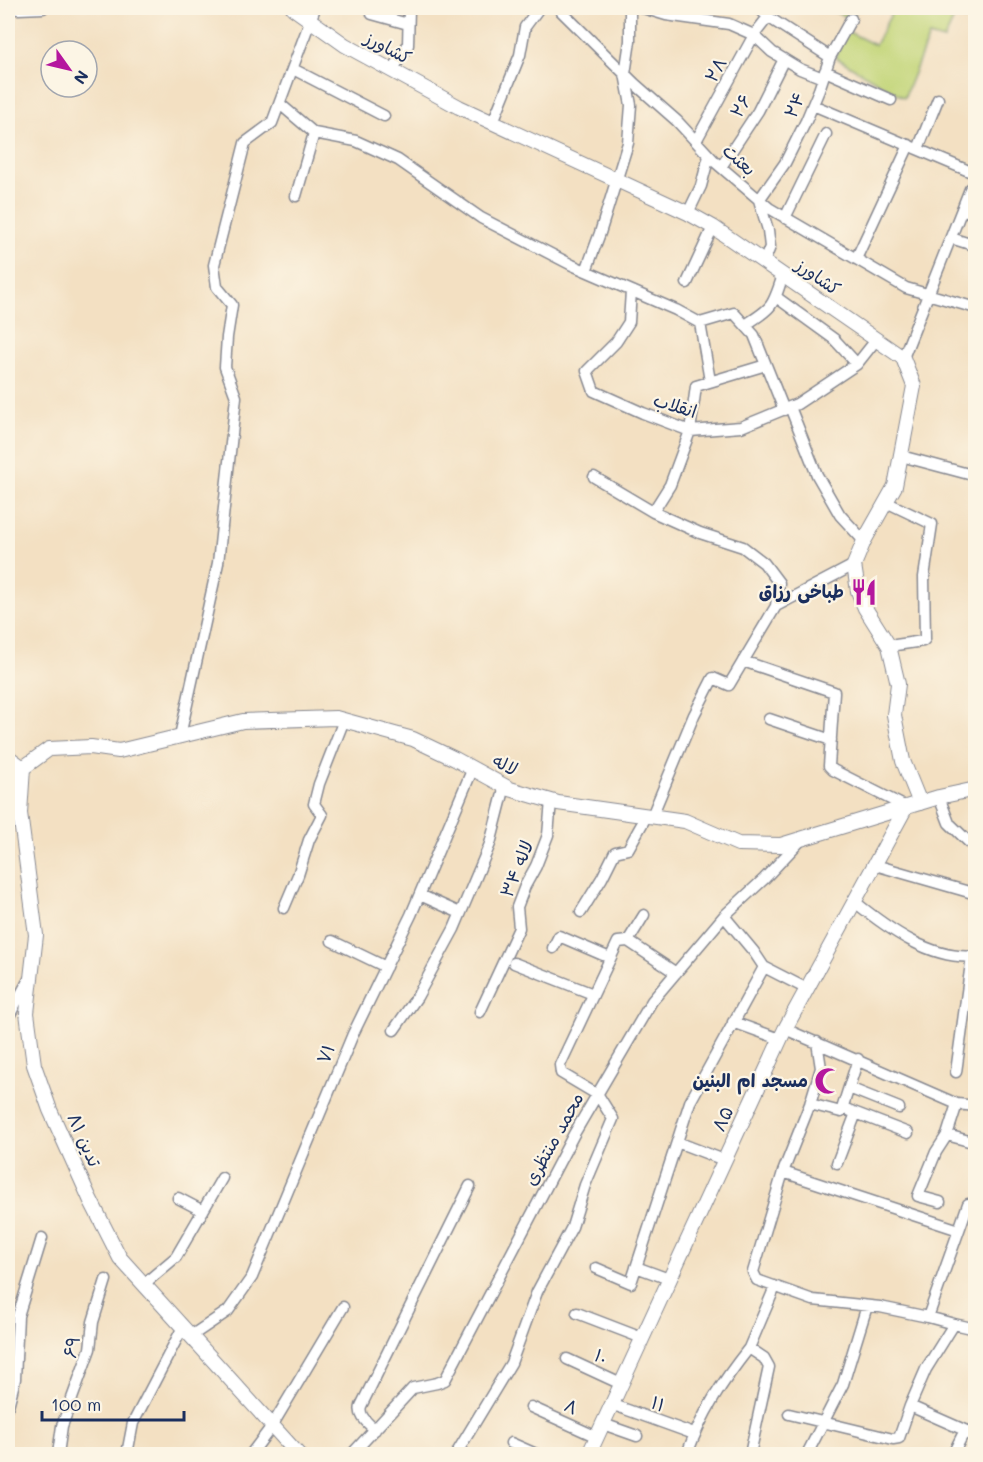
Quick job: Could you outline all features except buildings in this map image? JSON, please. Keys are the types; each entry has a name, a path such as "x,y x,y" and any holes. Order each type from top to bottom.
{"street":[{"path":"8,8 43,8"},
{"name":"کشاورز","path":"293,8 313,14 345,45 392,71 713,227 903,358"},
{"path":"392,71 408,45 409,8"},
{"path":"493,122 520,55 525,27 539,8"},
{"name":"بعثت","path":"558,8 677,121 709,156 759,200 785,218 906,288 975,308"},
{"path":"586,271 628,143 631,105 625,74 630,41 630,8"},
{"path":"643,8 666,15 729,24 754,35 772,52 800,69 824,74 891,100"},
{"path":"689,19 693,8"},
{"path":"759,8 830,57"},
{"path":"368,26 373,11 408,24"},
{"path":"180,736 218,563 236,397 225,367 232,305 217,287 214,265 245,143 272,123 313,14"},
{"name":"۲۸","path":"696,141 754,35 768,16"},
{"name":"۲۴","path":"759,200 784,163 813,105 830,57 851,19"},
{"name":"۲۶","path":"721,167 758,111 784,59"},
{"path":"293,69 384,116"},
{"path":"856,259 938,99"},
{"path":"280,104 314,133 356,141 398,160 481,218 586,271 676,310 699,323 734,313 754,335 817,475 840,514 864,541"},
{"path":"813,105 975,174"},
{"path":"296,196 314,133"},
{"path":"785,218 826,134"},
{"path":"688,213 701,186 709,156"},
{"path":"920,803 903,761 894,715 898,684 890,646 865,608 858,591 854,565 864,541 895,486 914,386 903,358 970,189 975,184"},
{"path":"759,200 768,230 770,247 764,262"},
{"path":"962,209 975,214"},
{"path":"687,283 713,227"},
{"path":"951,238 975,246"},
{"path":"745,325 768,312 783,275"},
{"name":"انقلاب","path":"631,291 629,322 616,342 587,371 594,391 643,414 690,431 741,427 787,408 856,364 876,339"},
{"path":"776,297 834,339 856,364"},
{"path":"699,323 710,381"},
{"path":"653,512 670,485 690,431 696,386 766,365"},
{"path":"901,456 975,476"},
{"path":"581,912 615,852 628,849 649,815 713,678 729,686 765,628 776,606 779,583 764,563 742,547 700,534 653,512 594,477"},
{"path":"886,502 932,524 924,577 925,639 890,646"},
{"path":"776,606 854,565"},
{"path":"743,661 834,692 829,766 832,770 906,807"},
{"name":"لاله","path":"23,768 49,749 91,747 118,751 243,721 336,718 413,740 505,786 551,801 685,821 738,844 781,845 939,797 975,789"},
{"path":"769,719 831,740"},
{"path":"284,908 309,840 322,815 314,804 319,784 345,720"},
{"path":"8,757 23,768"},
{"name":"تدین ۸۱","path":"23,768 20,813 36,935 27,1013 34,1065 50,1110 120,1258 298,1455"},
{"name":"۷۱","path":"127,1455 133,1423 187,1332 228,1311 252,1277 353,1034 420,895 473,768"},
{"path":"394,1030 435,966 460,913 490,844 505,786"},
{"path":"939,797 949,823 975,849"},
{"name":"لاله ۳۴","path":"480,1012 519,928 518,907 548,835 551,801"},
{"path":"8,804 20,813"},
{"name":"۸۵","path":"589,1455 783,1034 906,807"},
{"name":"محمد منتظری","path":"352,1455 413,1388 445,1380 574,1134 652,1001 724,916 801,840"},
{"path":"875,864 975,894"},
{"path":"420,895 460,913"},
{"path":"855,902 878,921 926,947 948,954 974,956 956,1072"},
{"path":"628,941 644,915"},
{"path":"724,916 764,967 807,989"},
{"path":"553,948 559,936 610,958"},
{"path":"332,941 386,967"},
{"path":"456,1455 510,1363 537,1292 572,1227 585,1185 613,1119 598,1095 561,1073 559,1069 593,994 618,942 628,941 676,973"},
{"path":"514,963 593,994"},
{"path":"596,1268 631,1282 690,1102 764,967"},
{"path":"8,1018 32,973"},
{"path":"733,1022 817,1042 957,1104 975,1106"},
{"path":"817,1042 821,1068 810,1104 783,1172 753,1272 757,1280 813,1300 867,1306 928,1317 975,1329"},
{"path":"810,1104 841,1112 858,1059"},
{"path":"849,1088 899,1108"},
{"path":"940,1202 918,1196 936,1152 947,1135 957,1104"},
{"path":"843,1108 908,1133"},
{"path":"837,1163 856,1113"},
{"path":"947,1135 975,1143"},
{"path":"677,1143 724,1160"},
{"path":"783,1172 960,1230"},
{"path":"144,1284 176,1257 222,1178"},
{"path":"375,1430 362,1416 361,1406 470,1186"},
{"path":"178,1198 203,1211"},
{"path":"928,1317 968,1204"},
{"path":"8,1406 15,1379 18,1316 42,1238"},
{"path":"636,1267 669,1279"},
{"name":"۶۹","path":"58,1455 62,1426 87,1360 93,1322 106,1280"},
{"path":"687,1455 694,1434 722,1382 749,1348 775,1287"},
{"path":"807,1455 843,1384 867,1306"},
{"path":"251,1455 273,1426 343,1307"},
{"path":"577,1313 642,1338"},
{"path":"789,1414 823,1424 893,1439 899,1438 926,1370 954,1324"},
{"path":"749,1348 764,1358 769,1366 751,1450 754,1455"},
{"name":"۱۰","path":"567,1359 621,1384"},
{"name":"۱۱","path":"611,1404 694,1434"},
{"path":"910,1406 972,1430"},
{"name":"۸","path":"531,1407 600,1430 637,1436"},
{"path":"953,1455 962,1436 972,1430"},
{"path":"511,1443 536,1455"}],"green space":[{"path":"825,8 858,8 851,19"},
{"path":"879,8 975,8 974,22 955,16 944,40 929,36 904,98 835,57 847,31 875,45 891,14"}],"place":[{"name":"طباخی رزاق","path":"864,592"},
{"name":"مسجد ام البنین","path":"828,1081"}]}
